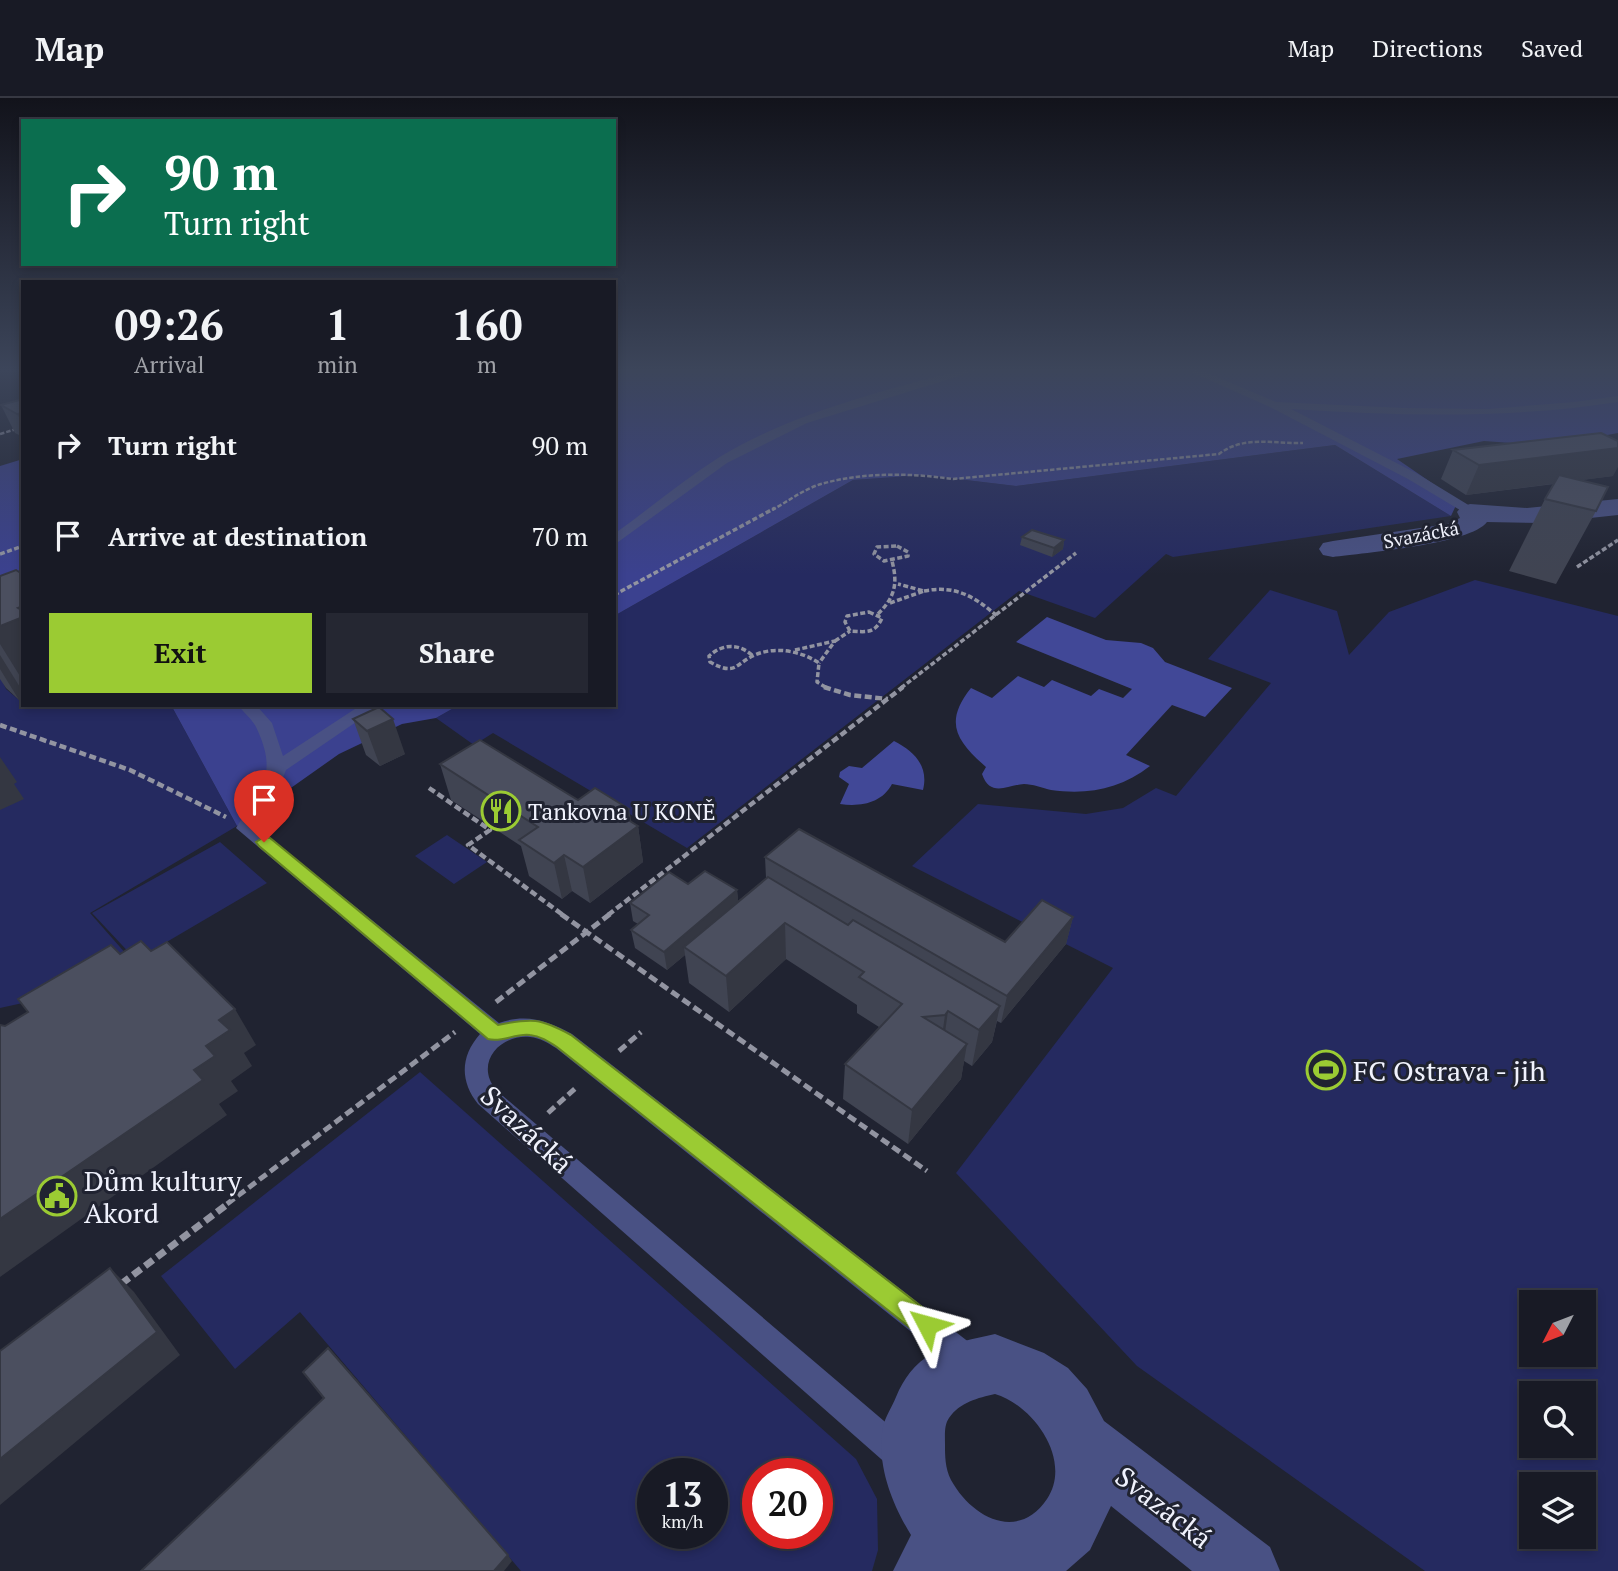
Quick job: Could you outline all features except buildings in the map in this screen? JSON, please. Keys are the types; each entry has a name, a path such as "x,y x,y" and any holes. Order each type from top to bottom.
{"street":[{"name":"Svazácká","path":"1470,512 1510,518 1536,517 1618,506"},
{"name":"Svazácká","path":"1334,549 1454,531 1474,521 1470,512"},
{"path":"995,1364 1015,1368 1034,1378 1054,1395 1071,1417 1081,1443 1086,1468 1076,1517 1062,1535 1028,1563 972,1548 939,1552 933,1514 913,1466 912,1441 916,1418 925,1398 939,1382 956,1371 975,1365 995,1364"},
{"name":"Svazácká","path":"1081,1443 1246,1571"}],"lane":[{"path":"616,540 723,460 770,438"},
{"path":"1336,438 1412,476 1470,512"},
{"path":"248,707 263,723 278,767"},
{"path":"370,707 278,767 266,798 246,828 485,1025 527,1026 546,1031 564,1041 975,1365"},
{"name":"Svazácká","path":"485,1025 482,1047 475,1062 476,1081 487,1097 913,1466"}],"path":[{"path":"616,594 818,485 845,479 917,472 953,479 1219,454 1227,446 1240,442 1300,444 1315,441 1312,438"},
{"path":"1577,567 1618,540"},
{"path":"897,546 908,552 904,559 892,561 884,561 874,554 877,547 897,546"},
{"path":"0,554 21,547"},
{"path":"111,1291 485,1025 587,933 1076,553"},
{"path":"890,603 898,584 892,561"},
{"path":"898,584 924,591"},
{"path":"878,614 890,603 924,591 951,588 973,594 997,616"},
{"path":"850,631 845,622 847,616 869,612 878,614"},
{"path":"752,655 749,651 732,646 714,651 709,656 710,662 727,669 738,667 752,655 794,651 835,641 850,631 871,632 882,623 878,614"},
{"path":"835,641 819,663 817,682 826,689 843,695 889,699"},
{"path":"794,651 810,656 819,663"},
{"path":"0,725 130,770 246,828"},
{"path":"429,788 490,831 468,845 587,933 927,1171"}],"shaded area":[{"path":"616,438 1592,438 1525,444 1484,441 1397,459 1458,501 1451,516 1335,445 1016,486 924,475 853,480 616,615"},
{"path":"1335,445 1451,516 1173,557 1166,554 1095,618 1019,591 687,848 493,733 474,745 436,718 455,707 616,707 616,615 853,480 924,475 1016,486"},
{"path":"21,460 21,631 0,638 0,466"},
{"name":"FC Ostrava - jih","path":"1475,580 1618,616 1618,1571 1425,1571 1137,1366 956,1173 1113,968 912,866 978,804 1086,814 1123,808 1156,788 1176,796 1271,683 1208,659 1270,590 1337,611 1349,655 1389,612"},
{"path":"1047,617 1106,640 1141,643 1153,648 1165,662 1232,688 1205,717 1172,705 1126,755 1150,766 1128,780 1104,788 1078,792 1024,784 995,788 985,781 982,774 986,767 967,749 957,731 957,711 971,688 992,698 1018,676 1044,687 1052,680 1091,696 1099,689 1123,698 1132,689 1016,642"},
{"path":"0,676 6,689 21,699 21,707 172,707 237,826 90,913 127,955 64,994 0,1008"},
{"path":"172,707 455,707 436,718 402,724 339,754 237,826"},
{"path":"894,741 918,760 924,774 923,790 892,784 883,796 870,802 840,804 849,784 839,777 840,772 849,766 862,768"},
{"path":"447,835 487,862 454,884 415,856"},
{"path":"220,842 267,883 136,960 92,913"},
{"path":"420,1072 856,1459 877,1499 878,1550 872,1571 521,1571 300,1312 235,1369 161,1276"}],"place":[{"name":"Tankovna U KONĚ","path":"501,811"},
{"name":"FC Ostrava - jih","path":"1326,1070"},
{"name":"Dům kultury Akord","path":"57,1196"}],"route":[{"path":"264,842 495,1033 527,1026 546,1031 564,1041 927,1325"}]}
